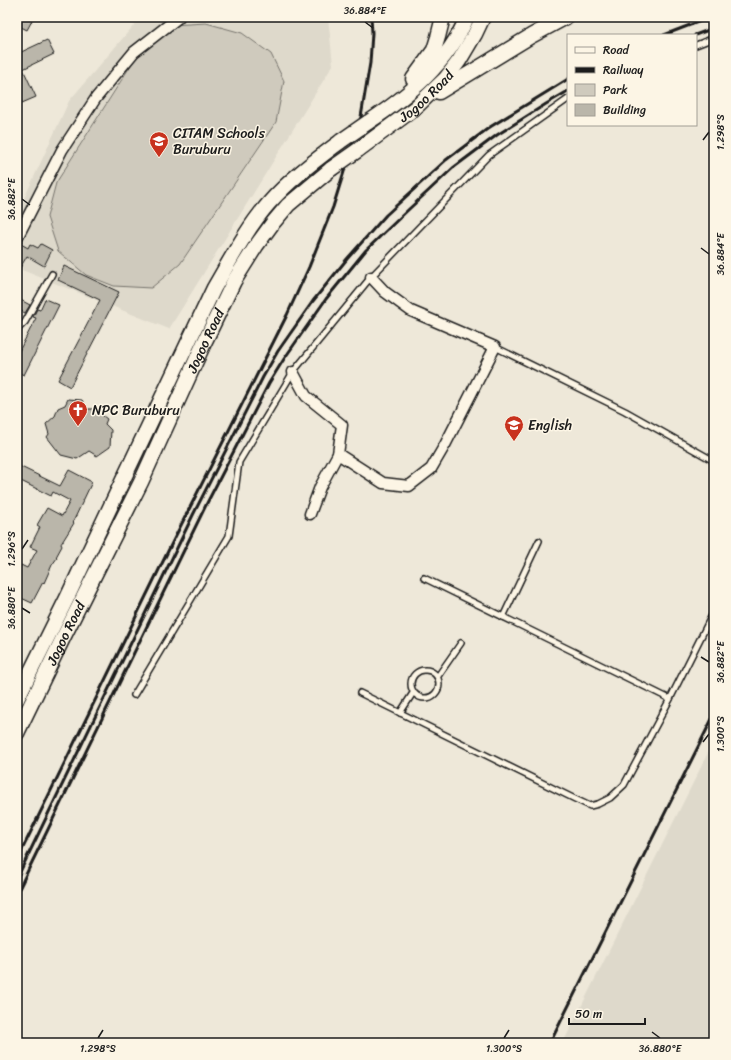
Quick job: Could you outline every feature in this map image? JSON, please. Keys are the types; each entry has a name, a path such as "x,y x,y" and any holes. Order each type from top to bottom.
{"main road":[{"path":"394,105 434,50 444,17"},
{"name":"Jogoo Road","path":"17,699 214,288 255,221 269,203 306,167 394,105 418,85 455,42 467,17"},
{"name":"Jogoo Road","path":"17,733 141,482 234,281 256,246 288,205 331,169 415,108 446,78 459,61 483,17"},
{"path":"415,108 531,36 566,17"}],"street":[{"path":"17,238 62,150 96,98 134,52 179,17"},
{"path":"338,454 383,483 409,486 431,469 445,445 495,347 411,311 385,292 371,277"},
{"path":"293,372 306,396 342,425 338,454 320,486 310,514"}],"lane":[{"path":"697,45 714,38"},
{"path":"134,696 229,536 239,462 293,372 371,277 489,155 567,100"},
{"path":"17,330 25,322 52,274"},
{"path":"495,347 624,411 714,461"},
{"path":"503,617 539,541"},
{"path":"424,578 670,700"},
{"path":"360,693 590,806 610,798 624,786 670,700 714,610"},
{"path":"438,676 461,643"},
{"path":"421,669 431,670 438,676 440,687 433,696 423,699 413,693 410,684 413,675 421,669"},
{"path":"400,713 413,693"}],"shaded area":[{"name":"CITAM Schools Buruburu","path":"141,17 328,17 333,65 169,329 17,268 17,214 69,101"},
{"path":"714,741 714,1043 563,1043"}],"green space":[{"name":"CITAM Schools Buruburu","path":"206,23 242,33 271,54 284,81 276,122 180,264 151,288 114,286 86,275 58,251 47,217 56,183 140,51 172,25"}],"building":[{"path":"17,17 34,17 27,30 17,25"},
{"path":"47,40 54,54 23,69 36,97 22,103 17,91 17,54"},
{"path":"21,244 28,248 30,244 38,248 41,244 52,250 44,266 27,256 17,273 17,252"},
{"path":"64,266 119,292 70,387 58,380 100,300 58,280"},
{"path":"17,298 30,305 25,313 17,309"},
{"path":"45,299 59,305 24,375 17,372 17,355 36,318 33,317 37,309 40,310"},
{"name":"NPC Buruburu","path":"68,399 82,400 87,409 94,409 107,419 105,424 111,430 110,447 97,456 89,451 77,459 61,455 47,437 49,434 46,424 55,416 58,408 65,405"},
{"path":"17,465 60,486 69,470 92,482 73,522 74,523 61,544 62,546 56,557 57,558 32,603 17,596 17,574 21,565 27,568 37,550 30,547 40,527 37,525 47,508 62,516 70,501 53,492 51,496 17,479"}],"railway":[{"path":"17,860 172,543 287,315 309,267 333,207 361,117 370,63 372,33 371,17"},
{"path":"667,34 711,17"},
{"path":"697,34 714,28"},
{"path":"17,878 193,515 263,377 278,351 313,301 347,259 386,215 446,160 490,127 567,80"},
{"path":"17,893 207,503 269,383 284,359 326,299 366,250 409,209 453,168 497,135 567,92"},
{"path":"550,1043 714,715"}],"place":[{"name":"CITAM Schools Buruburu","path":"159,158"},
{"name":"NPC Buruburu","path":"78,427"},
{"name":"English","path":"514,442"}]}
